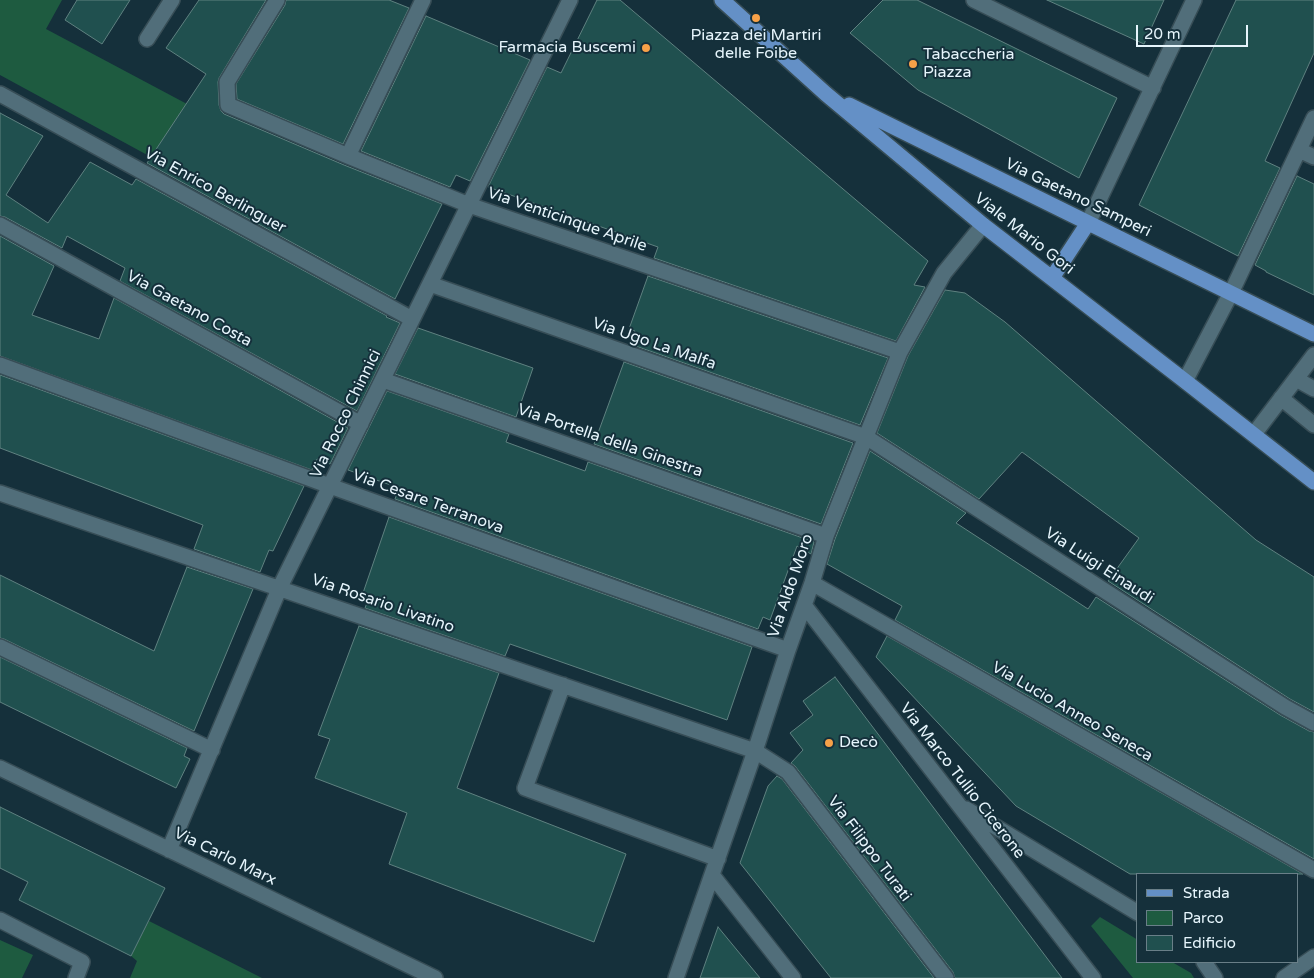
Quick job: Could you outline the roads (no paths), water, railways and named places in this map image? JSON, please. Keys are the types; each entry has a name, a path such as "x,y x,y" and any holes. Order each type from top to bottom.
{"main road":[{"name":"Viale Mario Gori","path":"722,0 826,94 982,225 1186,381 1314,482"},
{"name":"Via Gaetano Samperi","path":"826,94 1314,334"},
{"path":"1052,278 1088,223"}],"street":[{"path":"148,39 172,0"},
{"name":"Via Venticinque Aprile","path":"277,0 227,82 228,105 469,205 900,352"},
{"path":"348,156 423,0"},
{"name":"Via Rocco Chinnici","path":"169,850 280,587 570,0"},
{"path":"974,0 1152,88"},
{"path":"1088,223 1194,0"},
{"name":"Via Enrico Berlinguer","path":"0,94 412,319"},
{"path":"1186,381 1231,293 1314,118"},
{"path":"1299,150 1314,157"},
{"name":"Via Gaetano Costa","path":"0,225 361,424"},
{"name":"Via Aldo Moro","path":"676,978 755,751 826,536 900,352 944,274 982,225"},
{"name":"Via Ugo La Malfa","path":"430,284 866,437"},
{"path":"1254,434 1314,355"},
{"name":"Via Cesare Terranova","path":"0,365 330,486 788,650"},
{"path":"1296,379 1314,388"},
{"name":"Via Portella della Ginestra","path":"383,380 826,536"},
{"path":"1281,398 1314,425"},
{"name":"Via Luigi Einaudi","path":"866,437 1285,707 1314,723"},
{"name":"Via Rosario Livatino","path":"0,493 280,587 755,751"},
{"name":"Via Lucio Anneo Seneca","path":"812,583 1314,870"},
{"name":"Via Marco Tullio Cicerone","path":"804,604 1093,978"},
{"path":"0,647 212,750"},
{"path":"563,685 525,788 718,859"},
{"name":"Via Filippo Turati","path":"755,751 788,772 946,978"},
{"name":"Via Carlo Marx","path":"0,768 429,977"},
{"path":"958,804 1136,912"},
{"path":"712,875 793,978"},
{"path":"0,920 82,962 76,978"},
{"path":"1284,978 1314,957"},
{"path":"1205,963 1216,978"}],"place":[{"name":"Piazza dei Martiri delle Foibe","path":"756,18"},
{"name":"Farmacia Buscemi","path":"646,48"},
{"name":"Tabaccheria Piazza","path":"913,64"},
{"name":"Decò","path":"829,743"}]}
